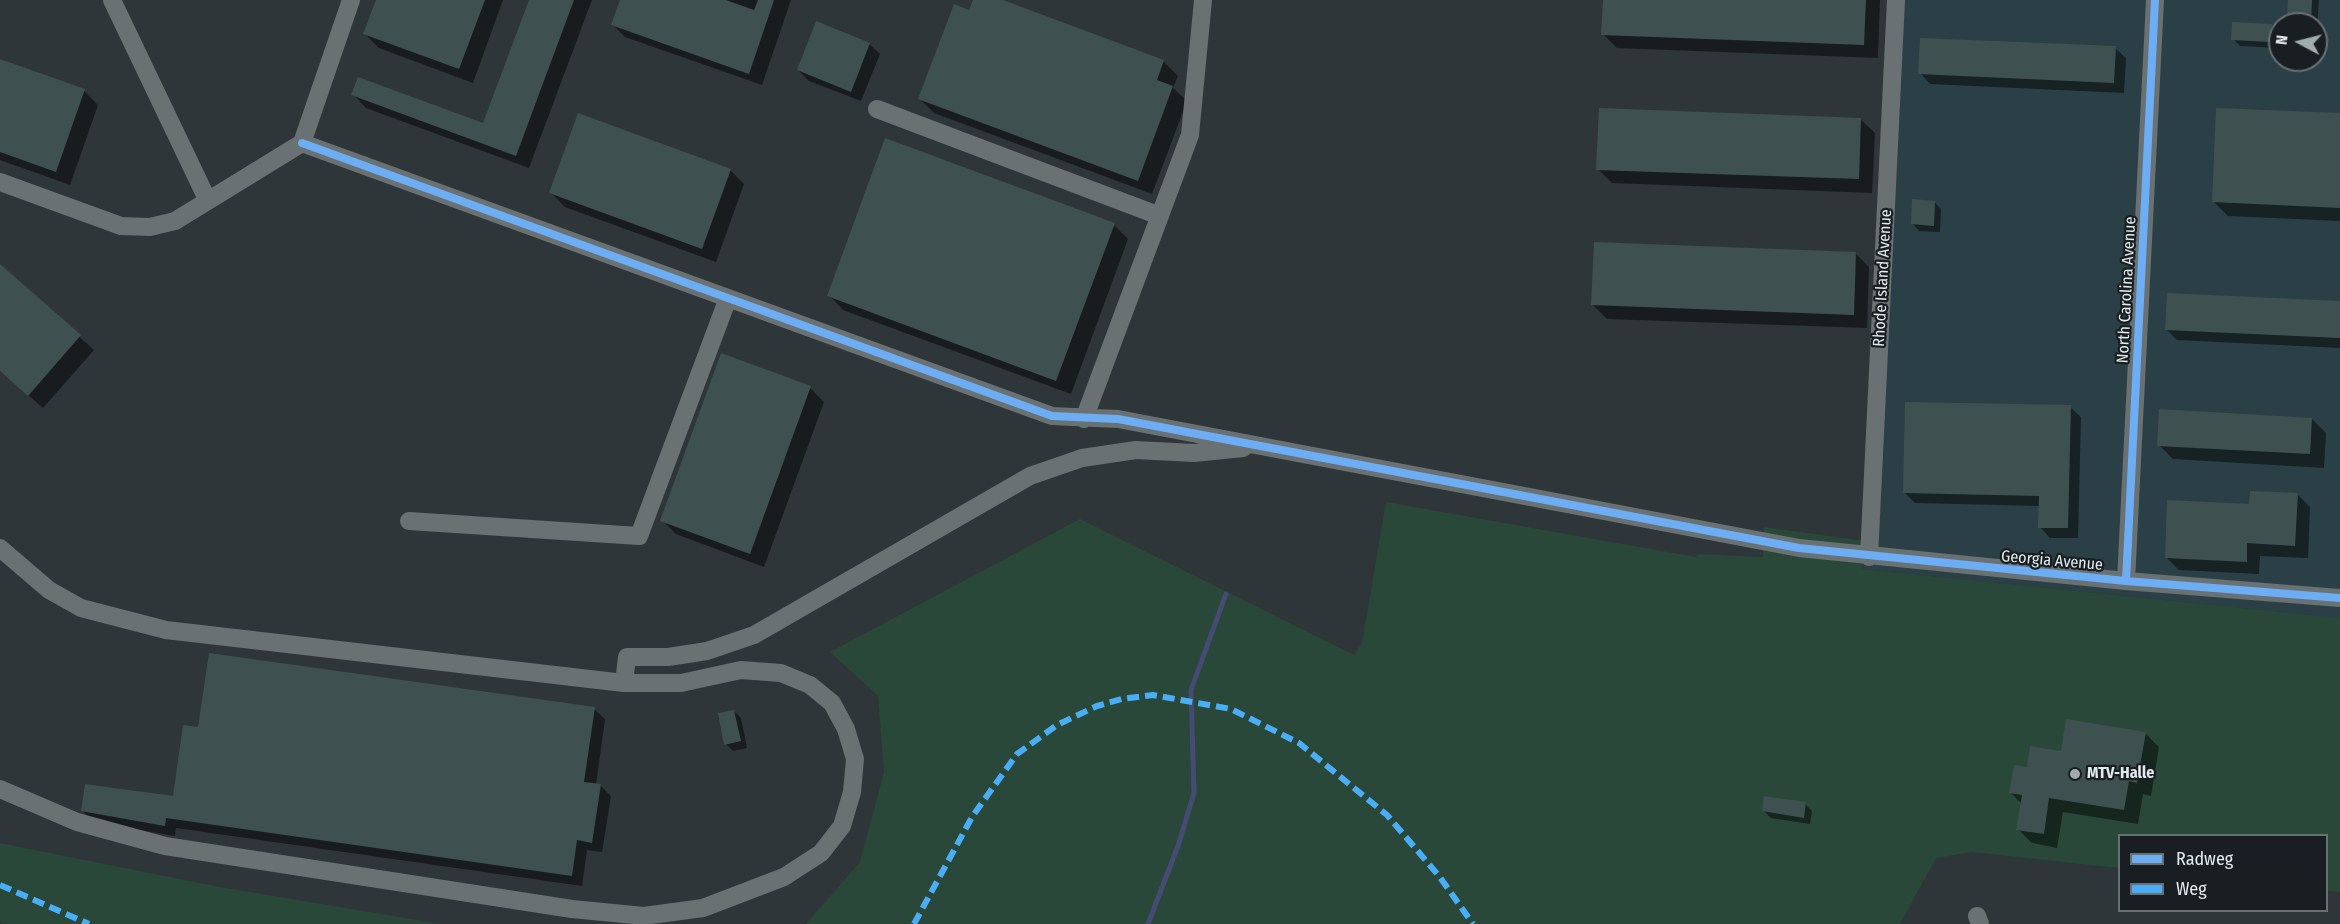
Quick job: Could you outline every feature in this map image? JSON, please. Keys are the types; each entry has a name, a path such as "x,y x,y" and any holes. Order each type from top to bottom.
{"street":[{"path":"112,0 208,201"},
{"path":"0,182 121,226 150,228 175,221 302,143 351,0"},
{"path":"1084,419 1190,135 1203,0"},
{"name":"Rhode Island Avenue","path":"1869,557 1896,0"},
{"name":"North Carolina Avenue","path":"2126,581 2155,0"},
{"path":"878,109 1160,216"},
{"name":"Georgia Avenue","path":"302,143 1052,416 1118,419 1788,546 1869,557 2340,598"},
{"path":"409,521 639,536 728,298"},
{"path":"624,683 627,657 668,657 707,651 754,635 1030,476 1082,458 1136,450 1194,453 1260,446"},
{"path":"0,548 49,590 81,608 118,620 166,630 624,683 681,683 741,670 781,673 810,685 832,703 846,729 855,759 852,792 842,826 821,853 784,877 703,908 644,916 572,909 165,846 77,822 0,789"}],"shaded area":[{"path":"1899,0 2340,0 2340,618 1862,569"}],"green space":[{"path":"1386,502 1696,557 1697,554 1763,557 1764,527 1864,541 1862,569 2340,618 2340,892 2328,891 2328,834 2118,834 2118,868 1972,852 1936,858 1900,924 806,924 860,862 884,772 878,696 830,652 1080,519 1354,655 1362,643"},
{"path":"0,843 220,887 441,924 6,924 0,922"}],"building":[{"path":"376,0 485,0 459,69 363,34"},
{"path":"529,0 574,0 516,156 351,95 358,77 483,123"},
{"path":"620,0 726,0 754,10 758,0 774,0 749,74 611,25"},
{"path":"973,0 1003,0 1164,60 1157,80 1173,86 1138,181 918,99 954,4 969,10"},
{"path":"1603,0 1866,0 1864,45 1601,35"},
{"path":"2288,0 2312,0 2312,12 2287,12"},
{"path":"816,21 870,43 851,92 797,70"},
{"path":"2232,22 2268,24 2268,42 2231,40"},
{"path":"1920,38 2116,46 2114,83 1918,74"},
{"path":"0,59 85,89 56,172 0,152"},
{"path":"1599,108 1861,118 1859,179 1596,170"},
{"path":"2216,108 2340,113 2340,208 2212,202"},
{"path":"578,113 731,169 702,249 549,193"},
{"path":"885,138 1115,223 1056,381 827,296"},
{"path":"1912,199 1935,201 1934,226 1911,224"},
{"path":"1594,242 1856,252 1854,315 1591,305"},
{"path":"0,264 81,335 28,396 0,371"},
{"path":"2167,293 2340,301 2340,338 2165,330"},
{"path":"721,353 811,386 750,554 660,521"},
{"path":"1905,402 2071,405 2068,528 2038,528 2039,496 1903,493"},
{"path":"2159,409 2312,418 2310,454 2157,446"},
{"path":"2250,491 2298,493 2295,546 2247,543 2247,562 2165,558 2167,500 2249,504"},
{"path":"209,653 595,707 584,782 601,784 592,843 577,840 572,876 166,818 165,826 81,811 85,784 173,796 183,725 198,727"},
{"path":"734,710 741,741 724,745 718,713"},
{"name":"MTV-Halle","path":"2066,719 2146,732 2137,783 2129,781 2124,810 2049,798 2044,834 2016,830 2022,795 2009,793 2014,765 2027,767 2030,746 2061,751"},
{"path":"1764,796 1806,802 1804,818 1762,811"}],"waterway":[{"path":"1148,924 1178,846 1194,793 1191,690 1226,594"}],"marked path":[{"path":"914,924 972,817 1017,754 1057,725 1097,706 1122,699 1153,695 1231,709 1299,743 1387,815 1439,876 1473,924"},
{"path":"0,885 89,924"}],"cycle path":[{"path":"2126,581 2155,0"},
{"path":"302,143 1052,416 1118,419 1799,548 2126,581 2340,598"}],"place":[{"name":"MTV-Halle","path":"2075,774"}]}
